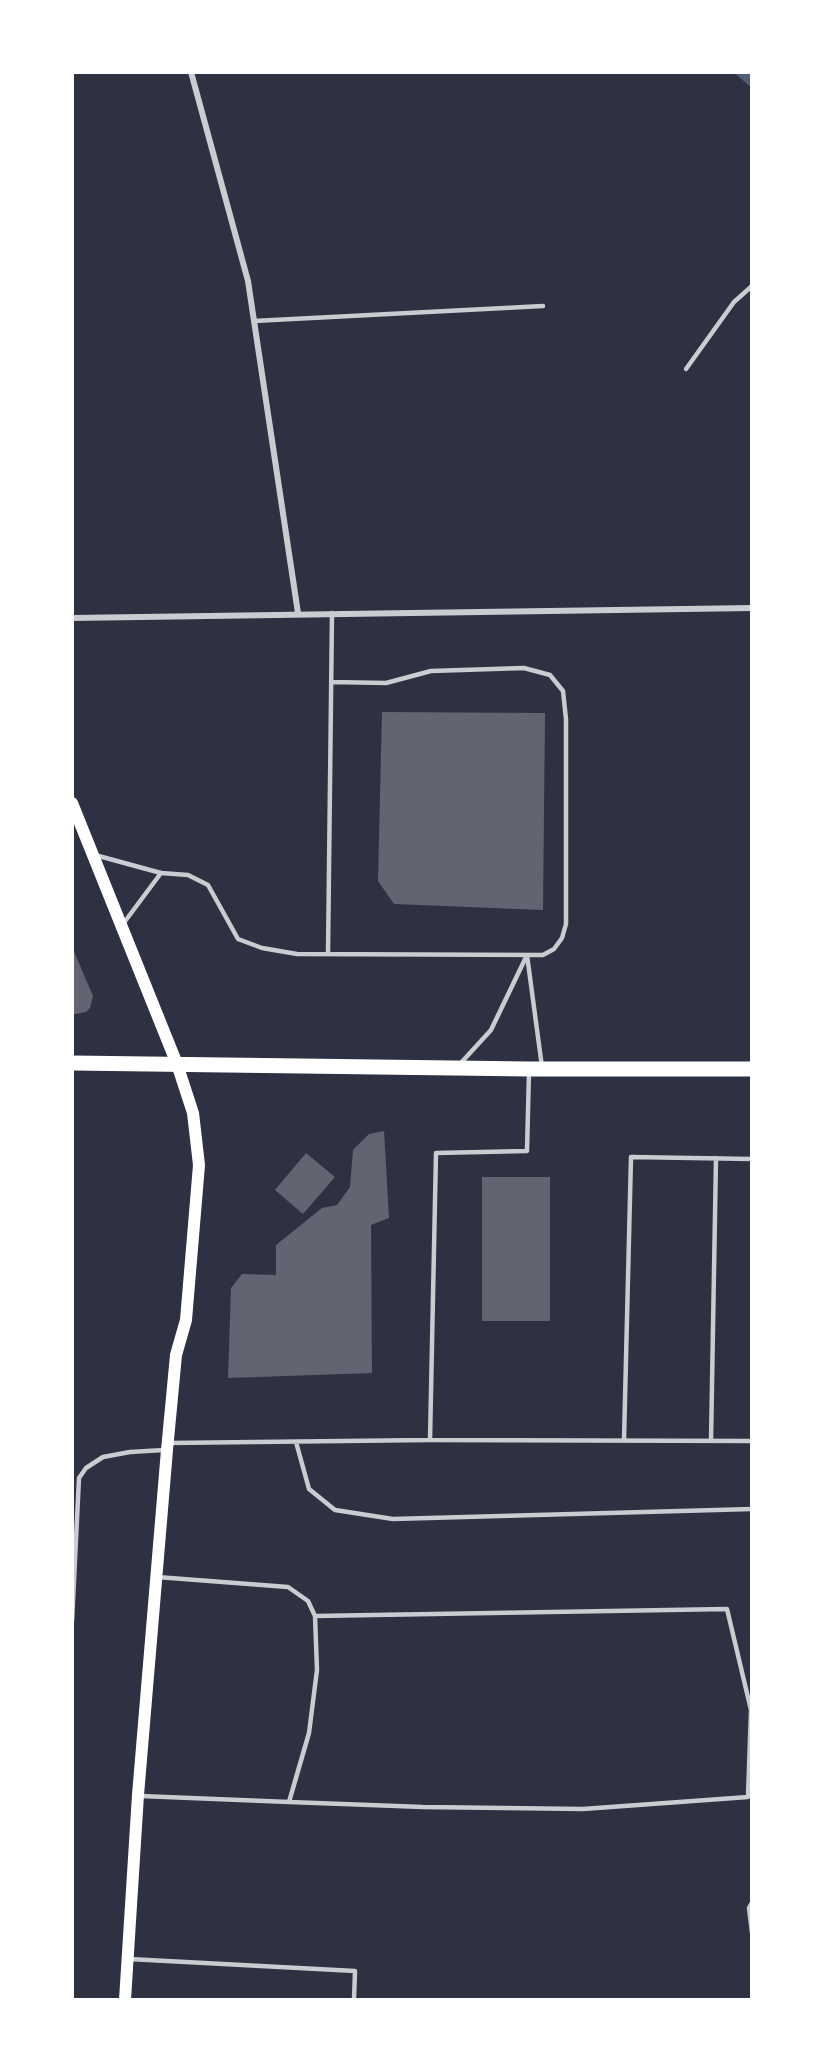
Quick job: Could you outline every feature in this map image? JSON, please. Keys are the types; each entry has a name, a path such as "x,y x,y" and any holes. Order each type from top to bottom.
{"main road":[{"path":"72,803 177,1064 193,1113 199,1165 186,1320 176,1355 167,1447 138,1796 125,2000"},
{"path":"72,1063 535,1069 752,1069"}],"street":[{"path":"191,72 248,281 298,613"},
{"path":"72,618 752,608"}],"lane":[{"path":"686,369 734,302 752,286"},
{"path":"254,321 543,306"},
{"path":"328,954 332,613"},
{"path":"93,855 161,873 188,875 208,885 238,939 262,948 297,954 527,955 543,955 554,949 562,938 566,924 566,719 563,691 550,675 524,668 431,671 386,683 331,682"},
{"path":"121,926 161,873"},
{"path":"455,1068 491,1030 527,955"},
{"path":"430,1440 436,1153 527,1151 535,1069 527,955"},
{"path":"624,1440 631,1157 752,1159"},
{"path":"711,1441 717,1158"},
{"path":"72,1622 79,1478 87,1468 103,1457 167,1447 296,1442 752,1441"},
{"path":"296,1442 309,1489 335,1510 393,1519 752,1509"},
{"path":"157,1578 288,1587 308,1601 315,1616 317,1670 309,1733 290,1802"},
{"path":"138,1796 423,1807 583,1809 748,1797 751,1710 727,1609 315,1616"},
{"path":"752,1903 749,1908 752,1933"},
{"path":"128,1959 355,1971 354,2000"}],"building":[{"path":"382,712 545,713 543,910 394,904 378,881"},
{"path":"72,947 93,996 90,1008 86,1012 76,1014 72,1014"},
{"path":"384,1131 389,1218 371,1225 372,1373 228,1378 231,1288 242,1274 276,1275 276,1245 322,1208 337,1205 350,1187 353,1150 369,1134"},
{"path":"306,1153 335,1177 303,1214 275,1190"},
{"path":"482,1177 550,1177 550,1321 482,1321"}],"waterway":[{"path":"740,72 752,82"}]}
